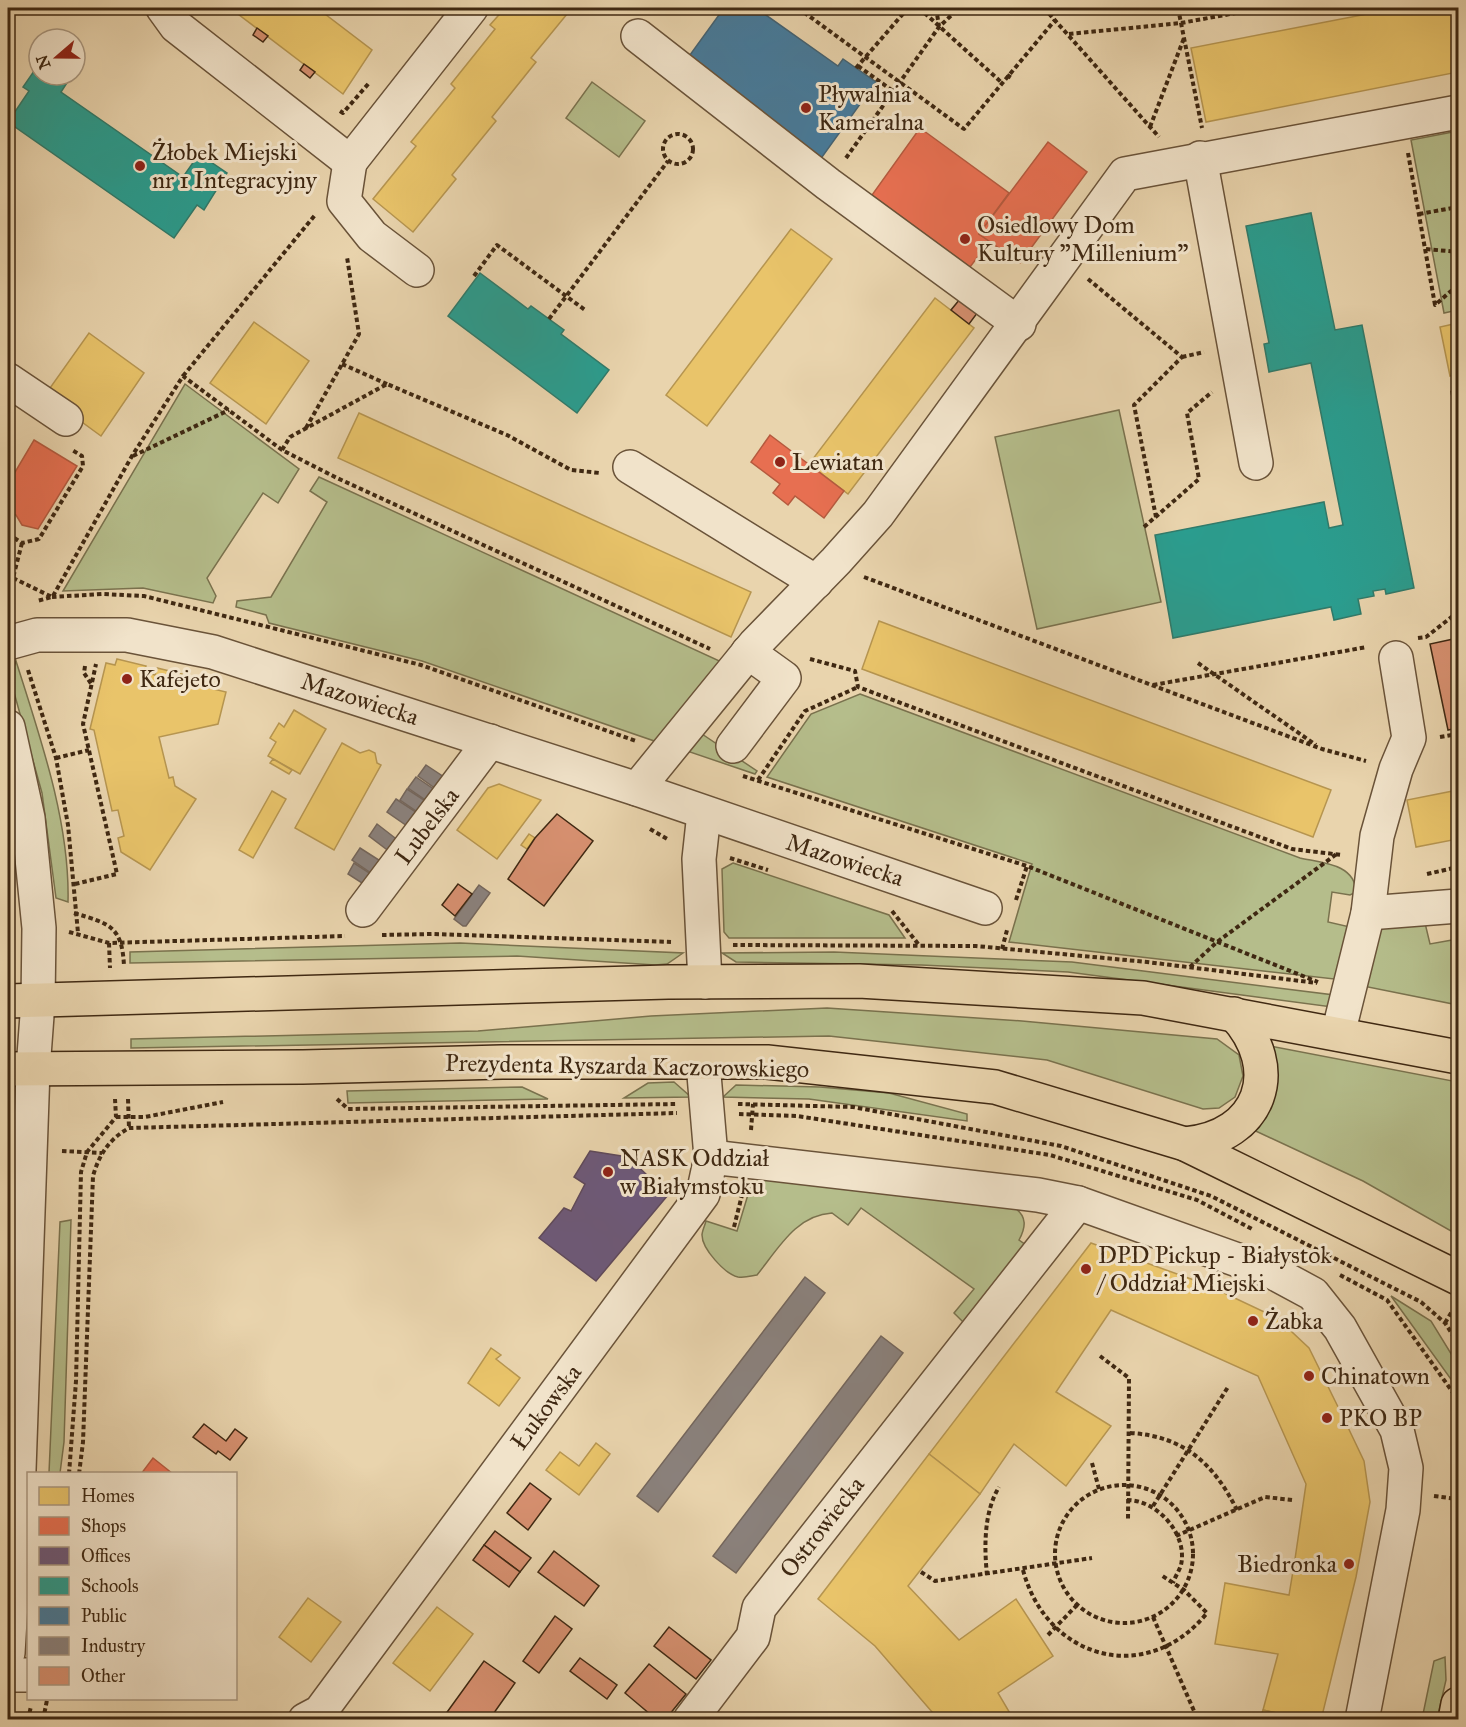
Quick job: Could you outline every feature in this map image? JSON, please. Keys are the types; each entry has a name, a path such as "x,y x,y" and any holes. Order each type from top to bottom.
{"main road":[{"path":"23,1002 705,982 859,981 1143,998 1458,1057"},
{"path":"1185,1144 1208,1142 1228,1133 1246,1117 1257,1097 1262,1075 1259,1052 1249,1031 1234,1014"},
{"name":"Prezydenta Ryszarda Kaczorowskiego","path":"20,1069 303,1067 502,1062 767,1062 995,1087 1185,1144 1458,1278"},
{"path":"1455,1719 1458,1704"}],"street":[{"path":"163,8 176,26 350,162"},
{"path":"417,270 372,236 344,201 350,162 471,8"},
{"path":"638,36 828,184 1019,324"},
{"path":"637,789 747,653 879,514 1019,324 1125,174 1202,147 1402,123 1458,112"},
{"path":"1202,147 1256,463"},
{"path":"8,380 65,431"},
{"path":"630,467 826,572"},
{"name":"Mazowiecka","path":"16,651 37,635 70,634 127,635 213,652 637,789 985,908"},
{"path":"1338,1034 1368,913 1377,836 1396,769 1409,738 1394,648"},
{"path":"734,746 784,678 747,653"},
{"path":"8,727 24,791 38,918 23,1002 20,1069 14,1588 8,1653"},
{"name":"Lubelska","path":"363,910 490,741"},
{"path":"704,813 700,849 705,982"},
{"path":"1368,913 1458,906"},
{"name":"Łukowska","path":"305,1719 320,1712 703,1194 711,1157 703,1063"},
{"path":"711,1157 1038,1194 1078,1203 1274,1273 1313,1294 1340,1328 1397,1430 1406,1468 1403,1510 1362,1719"},
{"name":"Ostrowiecka","path":"690,1719 753,1638 759,1608 1078,1203"},
{"path":"8,1675 27,1675"}],"path":[{"path":"798,8 866,55 964,129 1055,20"},
{"path":"893,92 857,67 908,8"},
{"path":"919,8 1001,82"},
{"path":"936,8 939,27"},
{"path":"828,184 939,27 959,8"},
{"path":"1044,8 1162,141"},
{"path":"1178,8 1202,147"},
{"path":"1068,34 1181,23 1263,8"},
{"path":"1150,127 1184,38"},
{"path":"1007,75 1013,79"},
{"path":"333,106 343,113 373,78"},
{"path":"1402,123 1435,305 1458,285"},
{"path":"676,134 689,138 694,150 687,162 681,165 668,161 663,148 665,141 676,134"},
{"path":"549,320 668,161"},
{"path":"30,603 52,597 132,456 183,376 325,202 344,201"},
{"path":"1419,214 1458,207"},
{"path":"474,276 497,244 585,310"},
{"path":"1426,249 1458,252"},
{"path":"306,428 359,334 347,255"},
{"path":"1095,270 1088,280 1182,357 1134,405 1156,517"},
{"path":"342,364 507,435 571,470 604,474 630,467"},
{"path":"183,376 282,450 337,478 747,653 855,671 858,687"},
{"path":"282,450 290,437 387,384"},
{"path":"1458,387 1452,389 1458,432"},
{"path":"1144,527 1199,479 1187,413 1215,388"},
{"path":"132,456 229,410"},
{"path":"8,534 22,543 39,539 83,466 82,456 65,431"},
{"path":"8,581 13,578 22,543"},
{"path":"826,572 848,571 1322,749 1396,769"},
{"path":"13,578 52,597"},
{"path":"1152,685 1217,673 1394,648 1426,637 1458,612"},
{"path":"16,651 56,758 69,825 78,933"},
{"path":"75,884 117,874 83,724 98,658"},
{"path":"1198,663 1217,673 1322,749"},
{"path":"84,673 92,685"},
{"path":"758,780 805,711 858,687 1292,849 1338,853 1373,868"},
{"path":"56,758 88,750"},
{"path":"649,828 681,847 700,849 780,874"},
{"path":"1190,967 1217,942 1338,853"},
{"path":"882,908 893,911 920,946"},
{"path":"38,918 76,913 114,930 123,943"},
{"path":"38,918 109,943 111,999"},
{"path":"69,1472 75,1391 81,1172 87,1152 116,1117 114,1068"},
{"path":"87,1152 102,1153"},
{"path":"1458,1300 1445,1323 1458,1343"},
{"path":"1100,1356 1130,1378 1128,1521"},
{"path":"1153,1506 1228,1387"},
{"path":"1130,1433 1162,1438 1189,1450 1216,1474 1238,1510"},
{"path":"1092,1463 1099,1489"},
{"path":"1128,1484 1161,1495 1183,1516 1190,1530 1194,1550 1192,1571 1184,1590 1176,1601 1153,1617 1127,1624 1100,1619 1077,1605 1063,1587 1056,1565 1056,1538 1068,1513 1087,1495 1099,1489 1128,1484"},
{"path":"987,1575 985,1553 988,1522 993,1497 999,1487"},
{"path":"1176,1536 1265,1497 1292,1500"},
{"path":"1127,1500 1146,1502 1169,1522 1181,1549 1181,1565 1173,1583"},
{"path":"921,1572 935,1581 1023,1570 1092,1558"},
{"path":"1023,1570 1035,1604 1054,1628 1078,1644 1114,1655 1140,1654 1166,1647 1190,1632 1207,1613 1184,1590 1161,1575"},
{"path":"1048,1635 1077,1605"},
{"path":"1153,1617 1198,1719"},
{"path":"43,1719 47,1700"}],"green space":[{"path":"592,82 645,121 619,157 566,118"},
{"path":"1458,131 1458,310 1444,313 1411,140"},
{"path":"185,384 299,469 278,503 263,493 207,578 216,596 213,603 143,588 63,591"},
{"path":"1119,410 1161,602 1037,629 995,437"},
{"path":"319,477 726,664 666,745 422,661 269,623 266,615 236,607 237,601 271,597 327,502 310,491"},
{"path":"16,661 44,750 59,811 64,841 68,902 56,898 42,793 10,678"},
{"path":"860,694 1300,858 1344,870 1354,883 1356,892 1350,895 1332,892 1328,922 1350,927 1343,980 1009,942 1032,864 767,777 811,714"},
{"path":"699,732 757,771 755,774 684,750"},
{"path":"733,863 889,915 905,938 729,938 724,932 722,869"},
{"path":"1425,923 1430,944 1458,939 1458,1005 1358,985 1381,927"},
{"path":"460,943 683,953 667,964 655,965 517,956 130,963 130,952"},
{"path":"834,952 1072,962 1334,995 1332,1007 1068,972 921,965 736,962 722,953"},
{"path":"827,1008 1022,1021 1217,1039 1239,1055 1243,1076 1235,1097 1219,1108 1203,1109 1047,1060 829,1036 131,1048 131,1039 478,1031 651,1016"},
{"path":"1265,1045 1458,1082 1458,1235 1363,1181 1245,1126"},
{"path":"674,1082 691,1097 624,1098 648,1083"},
{"path":"736,1085 820,1087 889,1093 967,1114 967,1121 809,1099 723,1097"},
{"path":"522,1087 548,1099 348,1103 347,1091"},
{"path":"753,1178 1015,1208 1022,1215 1024,1223 1019,1240 1026,1245 964,1323 954,1313 974,1289 861,1208 848,1225 832,1213 808,1220 780,1244 757,1275 738,1277 715,1260 703,1241 702,1233 706,1221 737,1231"},
{"path":"71,1220 64,1442 60,1472 49,1472 60,1222"},
{"path":"1391,1296 1431,1321 1458,1365 1458,1389"},
{"path":"1445,1657 1446,1680 1437,1719 1422,1719 1434,1661"}],"building: Homes":[{"path":"230,8 317,8 372,50 343,94"},
{"path":"505,8 572,8 531,58 536,62 492,117 496,121 452,175 456,179 413,232 373,199 416,146 411,142 455,88 451,84 495,29 490,25"},
{"path":"1398,8 1458,8 1458,72 1206,122 1191,48"},
{"path":"791,229 832,259 707,426 666,395"},
{"path":"935,298 974,328 848,494 809,464"},
{"path":"254,322 309,361 266,424 210,383"},
{"path":"1458,323 1458,374 1450,376 1440,327"},
{"path":"89,333 144,373 101,436 45,395"},
{"path":"359,413 751,592 731,637 338,458"},
{"path":"879,621 1331,790 1313,837 862,669"},
{"path":"117,659 146,666 144,672 155,675 157,668 182,674 180,681 226,692 218,724 159,737 169,778 173,777 175,786 196,799 150,870 121,852 118,838 124,836 118,810 112,811 94,730 90,729 106,663 115,665"},
{"path":"294,710 326,729 300,774 268,756 276,742 270,738 279,723 284,727"},
{"path":"342,743 360,753 369,750 375,753 377,763 381,765 334,850 295,828"},
{"path":"273,759 292,770 289,774 270,763"},
{"path":"499,784 541,800 497,859 457,830 488,788"},
{"path":"1458,790 1458,839 1416,847 1407,800"},
{"path":"272,791 286,799 253,858 239,850"},
{"path":"529,834 535,838 527,849 521,845"},
{"path":"1091,1243 1205,1284 1277,1318 1309,1348 1344,1419 1364,1461 1370,1502 1356,1577 1321,1720 1307,1720 1263,1710 1278,1654 1215,1644 1225,1583 1289,1595 1295,1559 1306,1484 1258,1376 1111,1310 1056,1392 1111,1426 1066,1486 1014,1444 980,1494 929,1454"},
{"path":"491,1348 501,1355 496,1359 520,1378 499,1406 468,1383"},
{"path":"596,1443 610,1454 579,1495 546,1470 560,1452 579,1466"},
{"path":"929,1454 980,1494 908,1586 959,1640 1016,1599 1053,1656 998,1693 1014,1720 939,1720 875,1646 818,1599"},
{"path":"308,1598 341,1622 311,1662 279,1637"},
{"path":"437,1607 473,1634 430,1691 393,1663"},
{"path":"1263,1710 1307,1720 1259,1720"}],"building: Shops":[{"path":"920,128 1009,193 979,234 990,241 970,267 872,195"},
{"path":"1048,142 1087,172 1020,263 979,234"},
{"path":"770,435 844,491 824,518 795,496 788,505 773,493 780,484 751,462"},
{"path":"34,440 77,466 38,529 22,525 16,515 8,510 8,484"},
{"path":"153,1458 170,1472 142,1472"}],"building: Offices":[{"path":"590,1151 628,1157 668,1195 596,1281 539,1238 564,1208 571,1211 585,1184 574,1177"}],"building: Schools":[{"path":"27,81 27,87 64,87 61,92 183,177 199,154 227,173 204,210 197,205 174,238 8,122 29,91 23,87"},
{"path":"1311,213 1335,330 1362,325 1414,588 1386,594 1385,589 1373,591 1374,596 1358,599 1361,614 1334,620 1331,607 1173,638 1155,535 1324,502 1329,528 1343,525 1311,363 1269,372 1264,344 1269,343 1246,226"},
{"path":"480,273 528,309 531,306 564,330 561,334 609,370 577,413 448,316"}],"building: Public":[{"name":"Pływalnia Kameralna","path":"724,8 756,8 838,66 843,59 876,82 817,164 785,140 790,133 687,59"}],"building: Industry":[{"path":"426,765 444,777 436,789 418,776"},
{"path":"416,777 435,790 427,801 408,788"},
{"path":"407,789 427,802 419,813 400,800"},
{"path":"396,799 419,814 410,828 387,812"},
{"path":"377,824 399,841 390,852 369,836"},
{"path":"360,848 382,862 374,875 352,860"},
{"path":"354,863 371,874 365,885 348,874"},
{"path":"479,885 490,893 466,926 463,926 454,919"},
{"path":"805,1277 825,1293 658,1512 637,1496"},
{"path":"881,1336 903,1353 736,1573 713,1556"}],"building: Other":[{"path":"257,28 268,36 263,42 253,35"},
{"path":"304,64 315,72 310,78 300,70"},
{"path":"960,299 978,312 969,324 951,310"},
{"path":"1458,638 1458,728 1448,730 1430,644"},
{"path":"557,814 593,841 544,906 508,879 535,838"},
{"path":"458,884 472,894 455,916 442,905"},
{"path":"204,1424 226,1441 235,1429 247,1438 230,1460 218,1451 216,1454 193,1437"},
{"path":"530,1483 551,1499 528,1530 507,1513"},
{"path":"495,1531 531,1558 520,1572 484,1545"},
{"path":"484,1545 520,1572 509,1587 473,1560"},
{"path":"554,1551 599,1586 584,1606 538,1572"},
{"path":"555,1616 572,1629 539,1673 523,1661"},
{"path":"669,1627 711,1660 696,1679 654,1646"},
{"path":"580,1658 617,1685 607,1699 570,1671"},
{"path":"484,1661 515,1683 489,1720 450,1720 445,1715"},
{"path":"649,1664 686,1694 665,1720 657,1720 625,1693"}],"place":[{"name":"Pływalnia Kameralna","path":"806,108"},
{"name":"Żłobek Miejski nr 1 Integracyjny","path":"140,166"},
{"name":"Osiedlowy Dom Kultury \"Millenium\"","path":"965,239"},
{"name":"Lewiatan","path":"780,462"},
{"name":"Kafejeto","path":"127,679"},
{"name":"NASK Oddział w Białymstoku","path":"608,1172"},
{"name":"DPD Pickup - Białystok / Oddział Miejski","path":"1086,1269"},
{"name":"Żabka","path":"1253,1321"},
{"name":"Chinatown","path":"1309,1376"},
{"name":"PKO BP","path":"1327,1418"},
{"name":"Biedronka","path":"1349,1564"}]}
